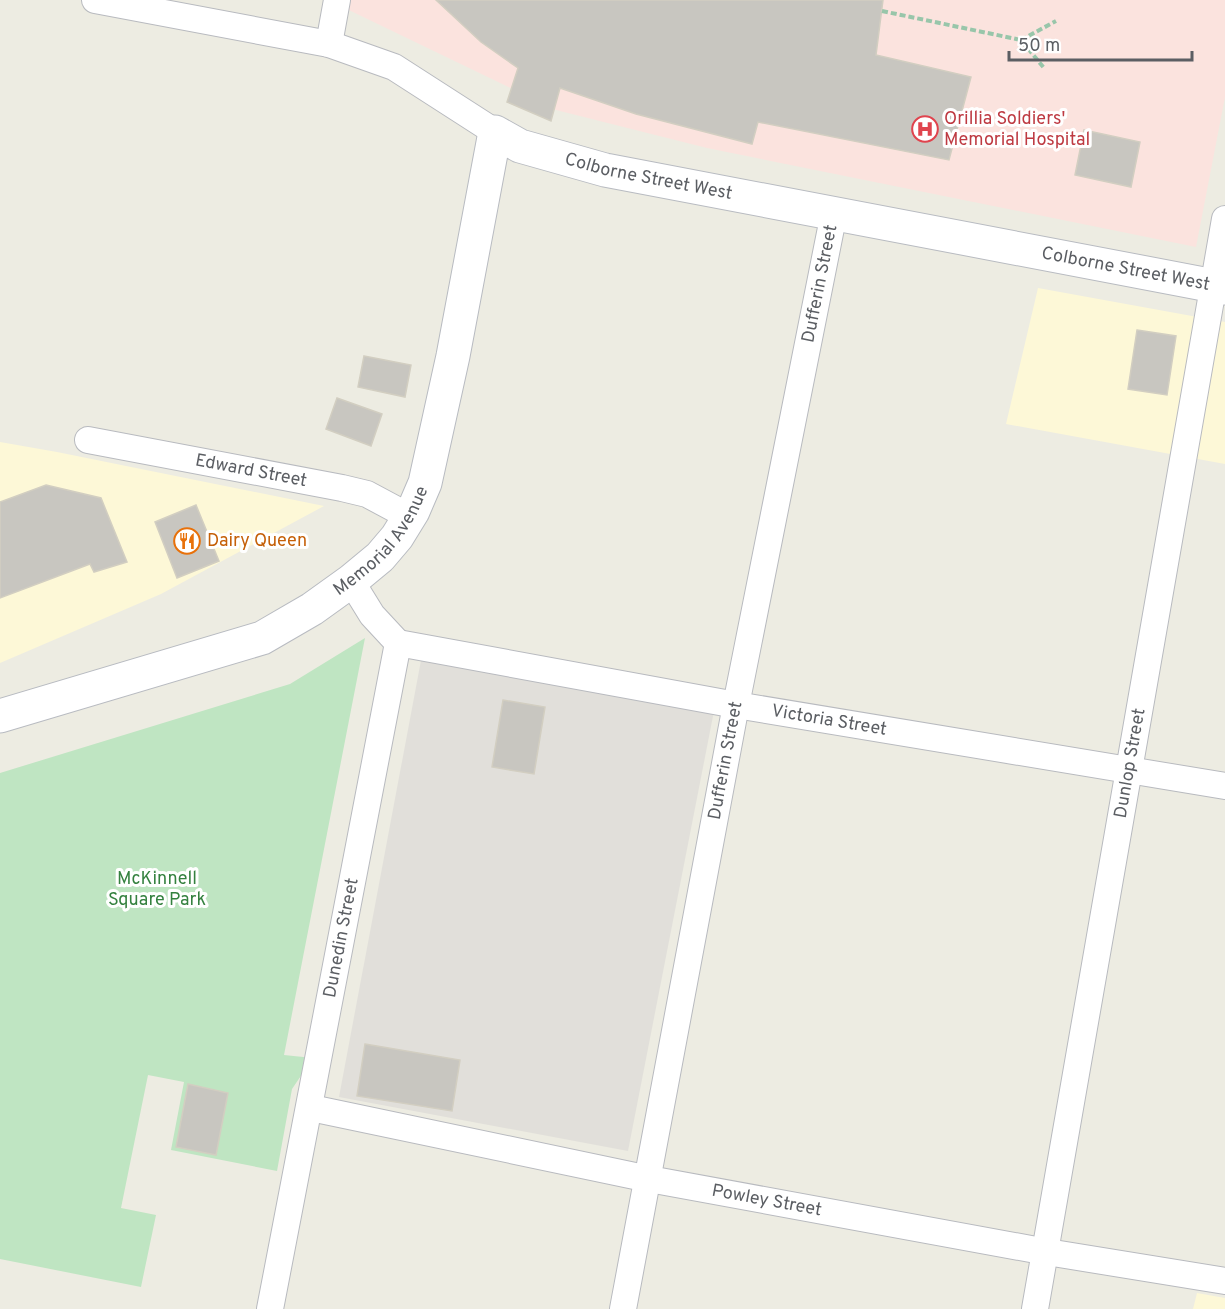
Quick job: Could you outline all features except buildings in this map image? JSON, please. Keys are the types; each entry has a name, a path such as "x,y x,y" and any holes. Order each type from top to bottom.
{"main road":[{"name":"Colborne Street West","path":"495,132 520,146 605,170 1219,287"},
{"name":"Memorial Avenue","path":"0,716 262,638 312,609 380,557 410,517 425,483 453,356 495,132"}],"street":[{"name":"Colborne Street West","path":"95,0 330,44 394,67 495,132"},
{"path":"330,44 337,0"},
{"name":"Dufferin Street","path":"623,1309 736,705 834,213"},
{"name":"Dunlop Street","path":"1035,1309 1047,1252 1129,769 1219,287 1225,219"},
{"name":"Edward Street","path":"88,441 342,488 367,494 410,517"},
{"path":"351,581 372,615 398,643"},
{"name":"Victoria Street","path":"398,643 736,705 1225,786"},
{"name":"Dunedin Street","path":"270,1309 311,1108 398,643"},
{"name":"Powley Street","path":"311,1108 649,1179 1047,1252 1225,1281"}],"path":[{"path":"882,11 1021,40 1044,68"},
{"path":"1021,40 1056,21"}],"shaded area":[{"name":"Orillia Soldiers' Memorial Hospital","path":"328,0 1225,0 1225,97 1196,247 707,148 556,110"},
{"path":"1038,288 1225,322 1225,464 1006,424"},
{"path":"0,442 324,506 161,594 0,663"},
{"path":"422,655 714,711 628,1151 339,1097"},
{"path":"1197,1293 1225,1298 1225,1309 1193,1309"}],"green space":[{"name":"McKinnell Square Park","path":"365,638 284,1055 313,1058 292,1089 277,1171 171,1150 184,1082 148,1075 121,1208 156,1215 141,1287 0,1259 0,773 290,684"}],"place":[{"name":"Orillia Soldiers' Memorial Hospital","path":"925,129"},
{"name":"Dairy Queen","path":"187,541"}]}
